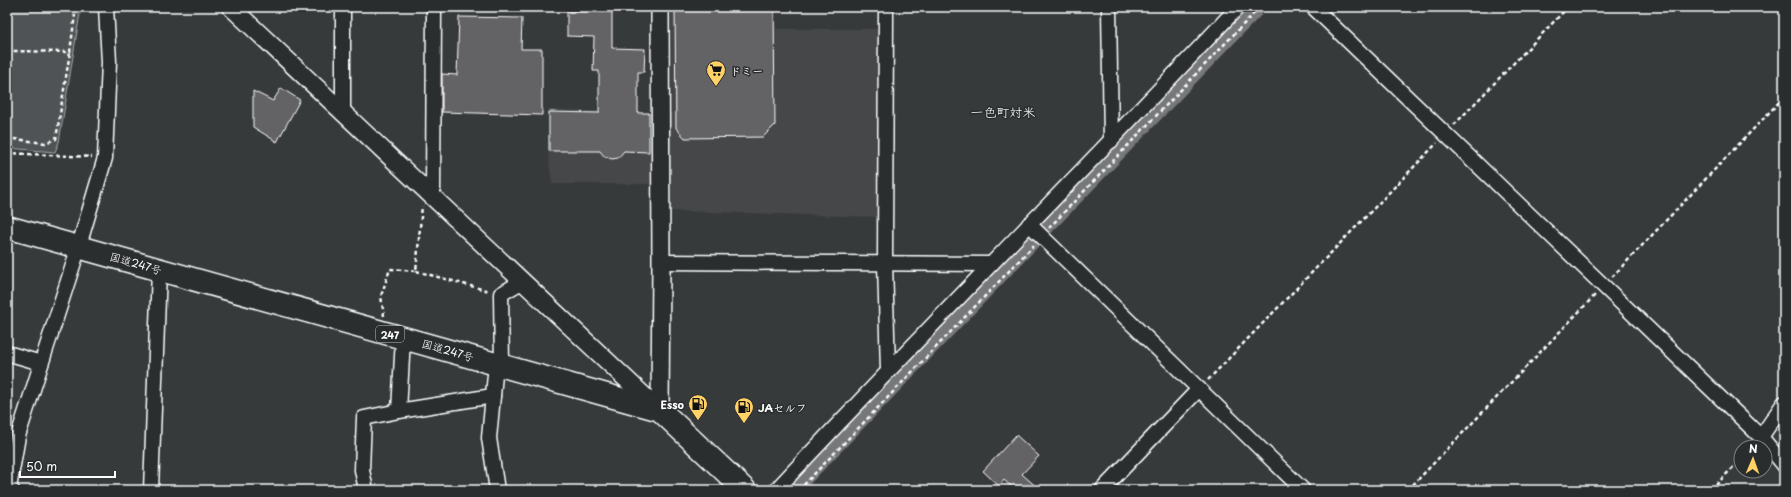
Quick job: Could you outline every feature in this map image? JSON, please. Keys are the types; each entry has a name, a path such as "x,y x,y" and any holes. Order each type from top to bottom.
{"highway":[{"name":"国道247号","path":"7,227 660,410 746,490"}],"street":[{"path":"9,488 18,436 79,247 105,158 109,62 106,7"},
{"path":"231,7 660,410"},
{"path":"343,7 343,112"},
{"path":"428,192 434,7"},
{"path":"660,7 660,410"},
{"path":"886,7 885,263 888,370"},
{"path":"1110,7 1111,141"},
{"path":"776,490 888,370 1111,141 1238,7"},
{"path":"1313,7 1762,437 1784,465"},
{"path":"1029,224 1040,237 1303,490"},
{"path":"661,262 991,264"},
{"path":"152,490 160,270"},
{"path":"497,490 489,438 493,396 499,365 501,294 523,282"},
{"path":"399,411 403,338"},
{"path":"7,353 41,363"},
{"path":"1102,490 1199,389"},
{"path":"366,490 362,470 364,418 493,396"},
{"path":"1762,437 1784,403"}],"path":[{"path":"7,138 45,143 56,139 76,7"},
{"path":"799,490 1260,7"},
{"path":"1199,389 1568,7"},
{"path":"7,49 12,51 47,50 70,52"},
{"path":"1408,490 1784,97"},
{"path":"7,152 105,158"},
{"path":"416,271 428,192"},
{"path":"384,316 381,296 390,269 416,271 501,294"},
{"path":"1711,490 1733,467"}],"shaded area":[{"path":"7,7 81,7 59,142 55,152 7,148"},
{"path":"671,7 776,7 776,29 882,29 880,217 671,211 671,184 552,184 548,153 548,110 672,113"}],"building":[{"path":"675,7 774,7 775,125 763,137 685,138 676,128"},
{"path":"567,11 612,12 612,48 645,49 644,72 638,72 638,113 649,113 649,152 624,151 618,158 612,159 604,156 600,151 549,151 549,112 599,113 599,71 593,71 594,37 567,36"},
{"path":"459,17 522,18 521,49 542,49 542,115 442,112 442,74 457,75"},
{"path":"281,88 300,100 277,142 253,127 253,91 273,101"},
{"path":"1016,435 1039,456 1022,474 1040,490 1015,490 1004,480 999,486 983,471"}],"waterway":[{"path":"788,490 1253,7"}],"place":[{"name":"ドミー","path":"716,87"},
{"name":"Esso","path":"698,421"},
{"name":"JAセルフ","path":"744,424"}],"district":[{"name":"一色町対米","path":"1003,111"}]}
